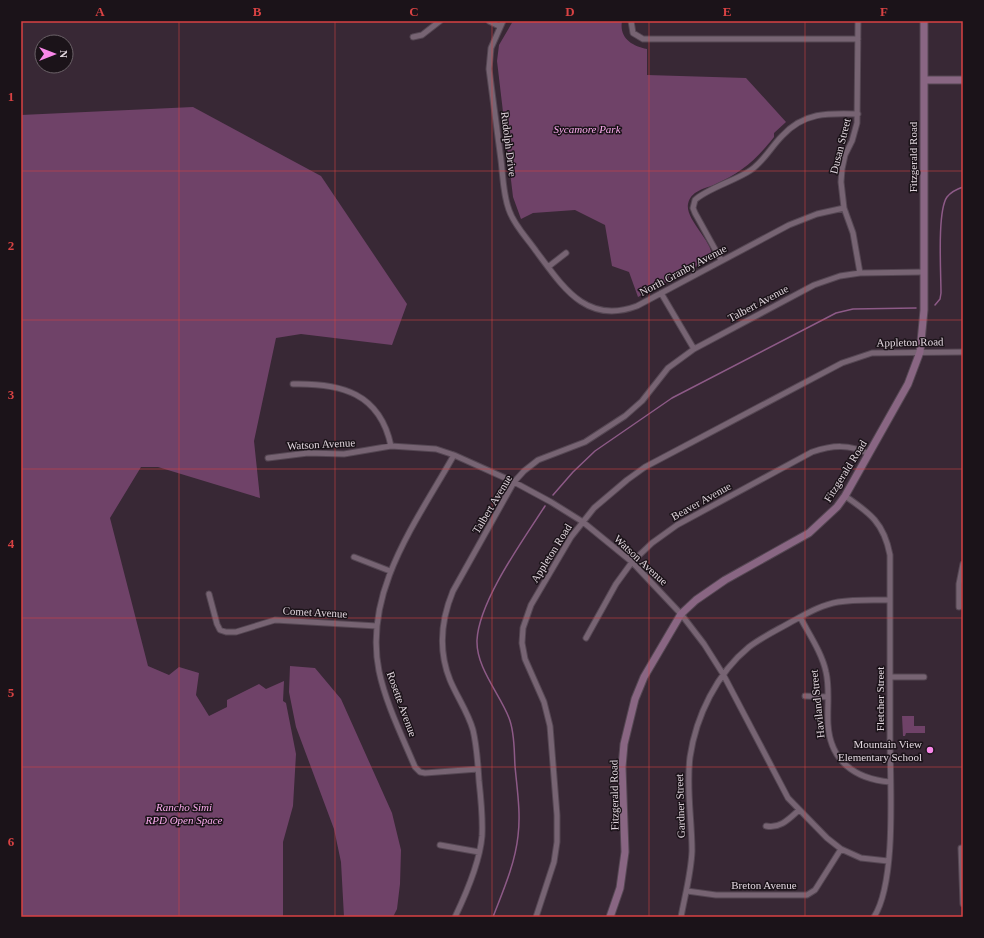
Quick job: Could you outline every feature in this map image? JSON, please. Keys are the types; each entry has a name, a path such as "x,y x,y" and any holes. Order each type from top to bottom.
{"main road":[{"name":"Fitzgerald Road","path":"610,917 620,888 624,869 626,835 622,767 628,724 635,699 644,677 681,614 714,586 810,533 829,516 845,496 908,384 920,352 924,310 924,21"},
{"path":"924,80 963,80"}],"street":[{"path":"413,38 422,35 440,21"},
{"path":"489,21 499,26"},
{"name":"Rudolph Drive","path":"503,21 499,26 491,48 489,69 506,198 515,222 544,261"},
{"path":"630,21 633,33 644,39 858,39"},
{"name":"Dusan Street","path":"858,21 858,114 855,133 842,169 844,208 853,233 860,273"},
{"path":"722,260 695,213 694,204 698,197 753,169 782,136 795,125 809,118 826,113 858,114"},
{"name":"North Granby Avenue","path":"544,261 572,297 591,308 602,311 626,310 799,220 844,208"},
{"path":"548,267 566,253"},
{"name":"Talbert Avenue","path":"455,917 479,852 482,823 476,746 472,728 450,680 445,664 442,645 442,626 446,608 453,591 514,482 524,471 538,460 585,442 625,416 642,401 668,368 694,349 814,285 840,276 860,273 924,272"},
{"path":"661,293 694,349"},
{"name":"Appleton Road","path":"536,917 554,862 557,842 557,815 550,726 544,702 525,659 522,643 523,628 531,605 563,550 583,522 610,494 645,468 842,362 872,353 963,352"},
{"path":"293,384 337,388 359,395 371,404 382,418 389,433 391,446"},
{"name":"Watson Avenue","path":"268,458 308,453 344,454 391,446 436,449 454,455 514,482 551,502 583,522 632,562 681,614 723,674 781,787 799,810 841,849 861,858 888,861"},
{"name":"Beaver Avenue","path":"586,638 616,584 632,562 652,543 676,525 812,452 829,446 841,446 854,448 869,454"},
{"name":"Rosette Avenue","path":"454,455 390,571 380,600 377,626 377,656 382,684 415,767 420,772 425,773 478,769"},
{"name":"Fletcher Street","path":"845,496 872,516 885,534 890,555 890,782 888,861 887,881 884,897 874,917"},
{"path":"354,557 390,571"},
{"path":"959,608 963,564"},
{"name":"Comet Avenue","path":"209,594 217,624 220,630 226,632 236,632 267,621 275,620 377,626"},
{"name":"Gardner Street","path":"681,917 687,891 692,852 688,788 690,755 703,712 723,674 751,646 820,607 838,602 890,600"},
{"name":"Haviland Street","path":"800,617 822,660 828,684 829,732 832,744 839,757 848,768 861,776 875,781 890,782"},
{"path":"890,677 924,677"},
{"path":"805,696 828,697"},
{"path":"766,826 773,828 779,826 799,810"},
{"path":"440,845 479,852"},
{"path":"961,848 963,904"},
{"name":"Breton Avenue","path":"687,891 716,895 807,895 815,890 841,849"}],"green space":[{"name":"Sycamore Park","path":"513,21 622,21 625,37 636,46 647,49 647,75 746,78 786,122 774,133 774,137 747,165 733,175 698,191 692,196 688,204 688,211 710,247 712,253 711,259 638,297 629,272 612,266 605,225 575,210 533,213 521,219 513,197 497,61 499,45"},
{"name":"Rancho Simi RPD Open Space","path":"193,107 321,176 407,304 392,345 301,334 276,338 254,441 260,498 158,467 141,467 110,518 148,666 169,675 179,667 199,673 196,695 209,716 227,707 227,700 259,684 266,689 284,681 283,701 286,703 296,754 293,806 283,842 283,917 21,917 21,115"},
{"path":"290,666 315,668 341,699 392,813 401,850 400,884 397,909 393,917 344,917 341,862 334,829 296,727 289,692"},
{"path":"902,716 914,716 914,726 925,726 925,733 906,733 905,736 903,736"}],"waterway":[{"path":"935,305 940,299 941,293 941,228 944,204 950,194 963,187"},
{"path":"553,495 573,472 595,451 672,398 836,313 853,309 916,308"},
{"path":"493,917 514,857 519,827 519,810 514,742 511,724 505,709 484,671 480,661 477,640 485,607 494,589 514,553 545,506"}],"place":[{"name":"Mountain View Elementary School","path":"930,750"}]}
